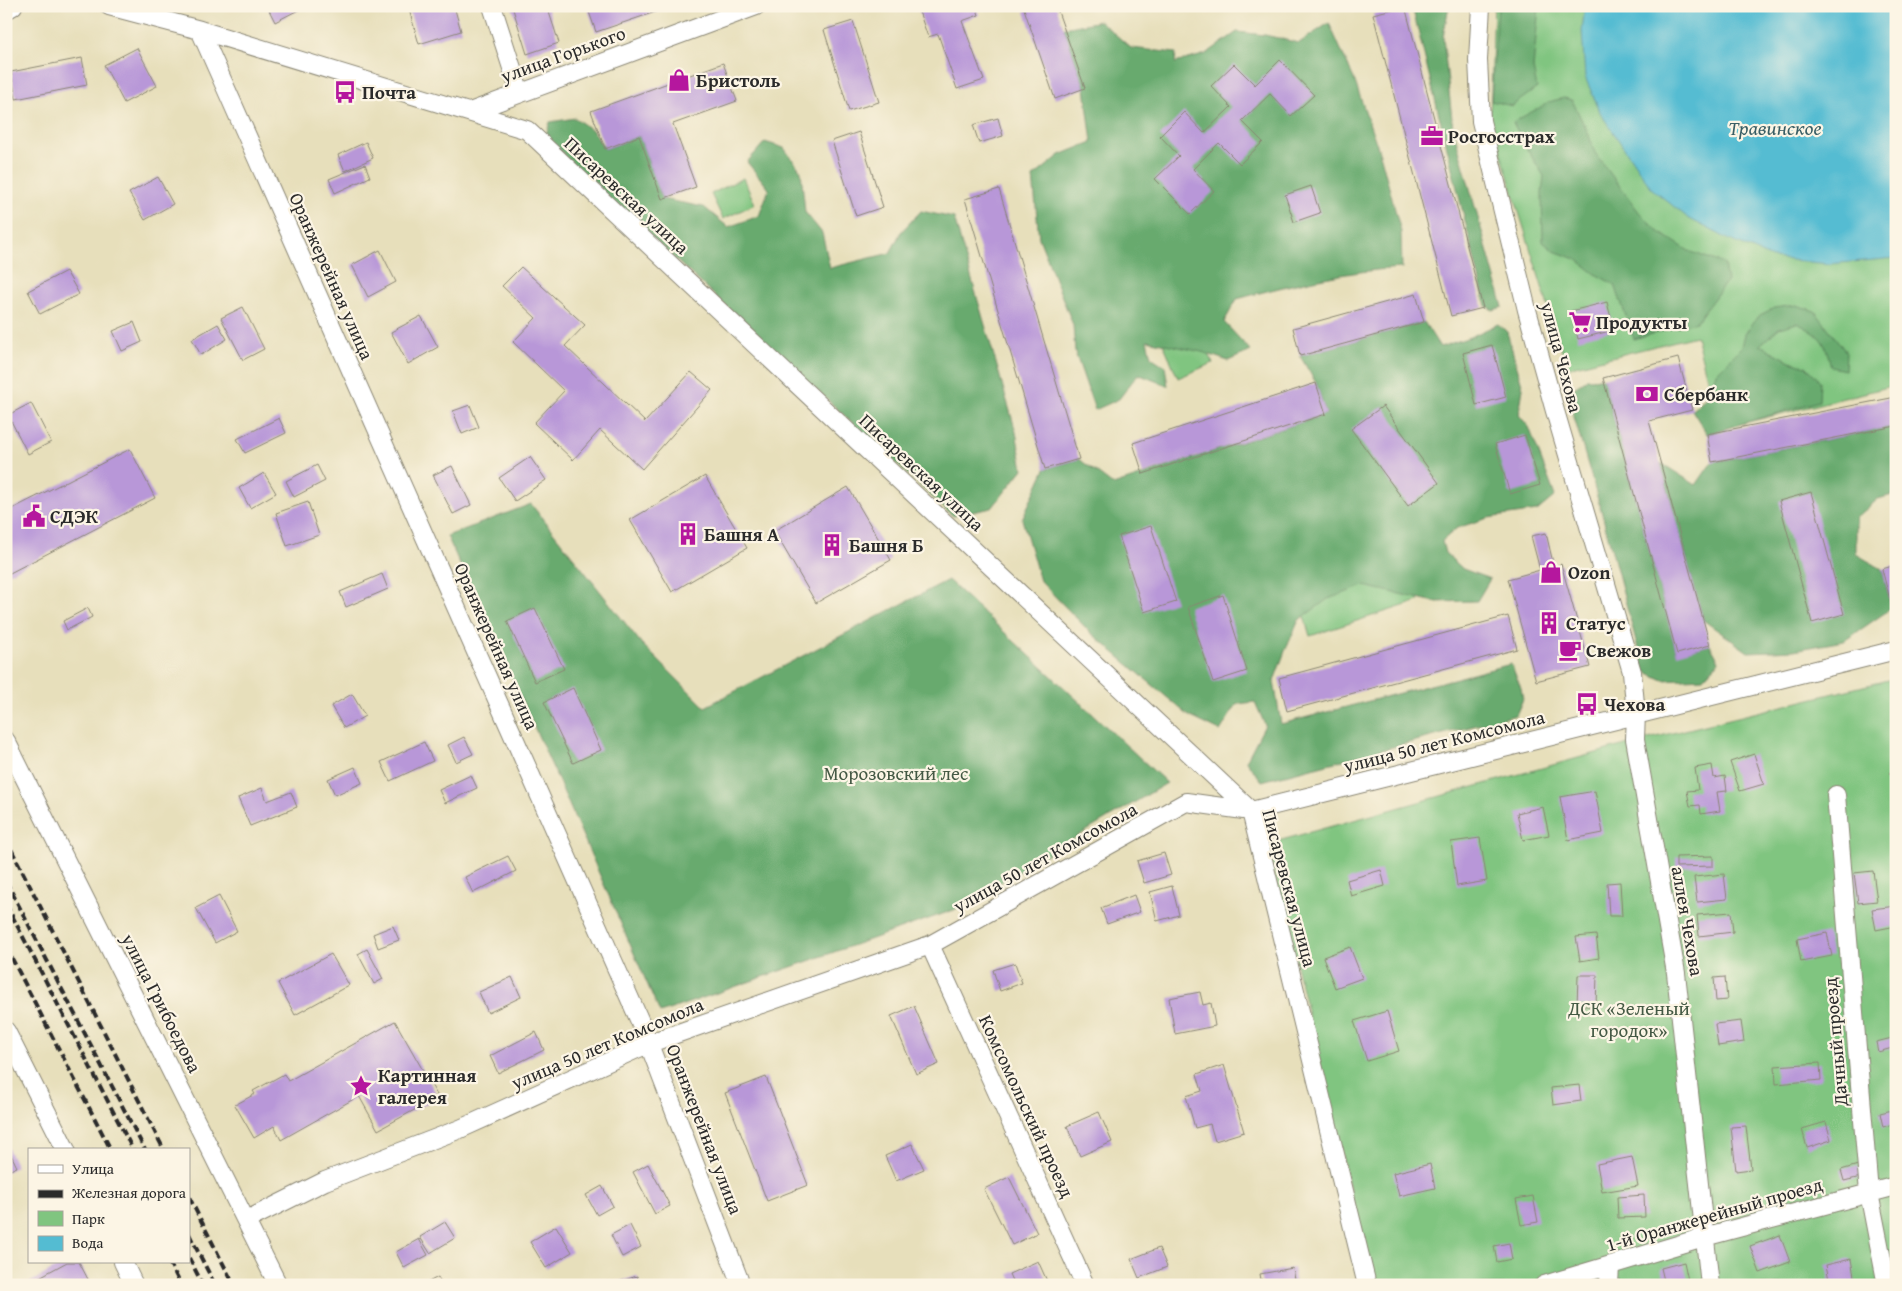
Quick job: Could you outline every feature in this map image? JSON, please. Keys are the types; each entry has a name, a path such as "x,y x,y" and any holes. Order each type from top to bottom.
{"street":[{"path":"6,10 13,6"},
{"name":"Писаревская улица","path":"109,6 200,30 527,130 1251,811 1366,1285"},
{"path":"492,6 520,93"},
{"name":"улица Горького","path":"470,112 756,6"},
{"name":"улица Чехова","path":"1481,6 1478,60 1481,121 1527,310 1632,672 1636,714"},
{"name":"Оранжерейная улица","path":"200,30 650,1043 741,1285"},
{"name":"улица 50 лет Комсомола","path":"248,1220 325,1181 460,1129 650,1043 930,945 1186,802 1251,811 1894,651"},
{"name":"аллея Чехова","path":"1636,714 1635,739 1676,973 1710,1285"},
{"name":"улица Грибоедова","path":"6,741 248,1220 278,1285"},
{"name":"Дачный проезд","path":"1836,795 1869,1194 1887,1285"},
{"name":"Комсомольский проезд","path":"930,945 1085,1285"},
{"path":"6,1031 65,1148"},
{"name":"1-й Оранжерейный проезд","path":"1544,1285 1704,1238 1896,1186"},
{"path":"124,1264 134,1285"},
{"path":"1609,1285 1610,1266"}],"green space":[{"path":"1412,6 1449,6 1443,37 1453,128 1503,307 1493,310 1486,306"},
{"path":"1494,6 1896,6 1896,385 1720,429 1696,336 1567,368 1490,118"},
{"path":"1498,6 1539,6 1533,68 1537,88 1512,106 1491,101"},
{"path":"1100,21 1131,48 1176,53 1175,63 1206,54 1237,32 1265,35 1299,43 1329,23 1354,79 1381,157 1401,232 1402,268 1360,272 1319,279 1237,299 1224,322 1251,351 1228,361 1202,352 1147,340 1151,357 1165,366 1168,386 1138,374 1119,399 1095,410 1075,352 1073,325 1039,238 1033,177 1060,155 1092,142 1085,88 1064,28"},
{"path":"1564,98 1572,100 1588,133 1595,153 1639,212 1659,232 1689,251 1724,264 1727,281 1696,322 1634,339 1615,285 1597,275 1576,259 1554,251 1543,242 1542,193 1544,176 1523,143 1513,122 1552,101"},
{"path":"575,118 593,131 605,149 639,136 662,199 704,207 728,227 759,216 769,189 747,162 765,142 784,148 801,171 805,212 822,233 830,268 890,253 901,232 921,211 954,218 1016,432 1023,469 992,508 953,516 545,139 550,122"},
{"path":"743,178 755,204 723,219 711,194"},
{"path":"1796,305 1815,311 1846,352 1845,370 1831,367 1824,345 1812,332 1797,323 1779,328 1760,345 1790,361 1806,366 1820,381 1819,401 1707,434 1692,410 1705,398 1716,373 1742,347 1745,334 1758,316 1774,308"},
{"path":"1195,321 1213,363 1178,378 1160,336"},
{"path":"1424,322 1440,347 1470,337 1498,324 1507,332 1523,388 1519,415 1529,427 1555,496 1537,511 1488,518 1457,528 1442,541 1445,553 1463,569 1490,579 1477,601 1435,602 1364,586 1328,599 1299,620 1274,681 1281,724 1511,664 1521,688 1523,699 1516,715 1262,781 1246,761 1265,725 1255,702 1237,704 1220,731 1189,716 1090,632 1040,581 1022,519 1045,469 1079,459 1113,485 1326,414 1316,383 1300,356"},
{"path":"1603,378 1677,653 1710,645 1719,661 1703,678 1663,680 1644,671 1601,510 1567,393 1587,379"},
{"path":"1896,426 1896,494 1878,499 1856,518 1856,554 1882,569 1892,608 1844,641 1794,650 1748,652 1703,620 1661,463 1696,485 1712,462"},
{"name":"Морозовский лес","path":"531,504 641,643 705,707 948,580 1167,783 954,910 660,1013 557,777 447,536"},
{"path":"1402,547 1419,601 1310,636 1293,581"},
{"name":"ДСК «Зеленый городок»","path":"1896,678 1896,1285 1373,1285 1267,844 1636,742"}],"water":[{"name":"Травинское","path":"1585,6 1896,6 1896,258 1829,264 1772,258 1728,239 1688,218 1651,188 1601,114 1585,77 1582,31"}],"building":[{"path":"267,6 306,6 275,22"},
{"path":"408,6 454,6 461,31 419,44"},
{"path":"512,6 547,6 559,43 527,54"},
{"path":"587,6 670,6 670,7 596,32"},
{"path":"917,6 976,6 979,15 962,21 984,80 957,89 938,34 928,37"},
{"path":"1023,6 1056,6 1085,88 1055,99"},
{"path":"1405,6 1483,308 1451,316 1373,14"},
{"path":"853,21 879,102 849,111 824,30"},
{"path":"137,48 157,86 124,103 104,65"},
{"path":"82,58 87,85 16,99 11,72"},
{"path":"1280,60 1314,95 1291,116 1270,94 1242,121 1263,142 1240,164 1219,143 1193,169 1214,191 1190,214 1155,179 1179,156 1160,136 1184,112 1204,133 1231,107 1211,86 1234,64 1255,85"},
{"path":"723,63 737,101 673,124 696,187 662,199 639,136 605,149 591,111"},
{"path":"998,118 1003,136 979,143 973,125"},
{"path":"859,132 883,207 856,216 832,141"},
{"path":"366,142 373,158 345,171 338,155"},
{"path":"365,164 370,177 335,193 329,179"},
{"path":"158,177 173,204 145,220 129,193"},
{"path":"1311,186 1320,213 1294,222 1285,195"},
{"path":"999,189 1079,459 1045,469 965,199"},
{"path":"380,250 396,282 368,297 352,265"},
{"path":"521,267 585,325 565,346 645,422 691,372 712,390 642,469 600,430 573,460 534,423 564,391 513,342 536,318 502,286"},
{"path":"66,271 79,294 40,314 28,291"},
{"path":"1416,294 1424,322 1300,356 1293,328"},
{"path":"1607,302 1614,330 1578,339 1571,311"},
{"path":"243,307 264,349 243,360 221,318"},
{"path":"421,316 438,347 408,364 391,332"},
{"path":"134,322 142,342 122,351 113,331"},
{"path":"218,324 227,339 201,355 192,339"},
{"path":"1492,345 1506,397 1476,405 1463,353"},
{"path":"1678,358 1692,410 1649,421 1710,645 1677,654 1603,378"},
{"path":"1316,383 1326,414 1143,474 1133,443"},
{"path":"1896,397 1896,426 1712,462 1707,434"},
{"path":"31,403 51,442 28,454 8,415"},
{"path":"470,405 479,427 462,434 453,411"},
{"path":"1383,406 1439,483 1408,506 1351,429"},
{"path":"279,418 286,433 245,453 237,439"},
{"path":"1525,435 1540,485 1510,494 1495,444"},
{"path":"130,449 155,498 6,575 6,512"},
{"path":"530,457 546,480 515,501 499,478"},
{"path":"317,465 325,481 294,497 286,481"},
{"path":"452,466 471,505 453,514 433,475"},
{"path":"264,473 276,493 250,508 239,488"},
{"name":"Башня А","path":"705,476 747,548 672,592 630,520"},
{"name":"Башня Б","path":"848,487 891,560 816,603 774,531"},
{"path":"1811,492 1844,614 1812,623 1779,501"},
{"path":"308,502 319,535 287,546 276,513"},
{"path":"1151,526 1176,602 1144,612 1119,536"},
{"name":"Статус","path":"1546,533 1554,567 1561,564 1590,667 1536,681 1508,579 1540,570 1531,536"},
{"path":"1896,565 1896,607 1892,608 1882,569"},
{"path":"382,574 388,589 346,607 340,592"},
{"path":"1223,595 1247,671 1213,682 1188,607"},
{"path":"88,608 92,617 67,630 63,621"},
{"path":"535,608 564,669 535,682 507,621"},
{"path":"1508,616 1517,649 1287,711 1279,678"},
{"path":"573,688 601,750 573,763 544,702"},
{"path":"352,694 365,716 344,728 331,706"},
{"path":"464,737 473,754 456,762 448,745"},
{"path":"424,742 433,761 390,781 381,762"},
{"path":"1754,754 1764,784 1740,791 1730,762"},
{"path":"1712,765 1714,778 1725,776 1727,791 1717,792 1720,811 1701,814 1700,805 1690,806 1687,791 1698,790 1695,768"},
{"path":"355,767 362,783 335,795 328,779"},
{"path":"1896,767 1896,779 1889,773"},
{"path":"471,775 477,788 445,803 439,790"},
{"path":"262,788 267,801 291,792 297,807 250,826 238,798"},
{"path":"1595,791 1603,833 1568,840 1560,797"},
{"path":"1543,807 1549,835 1523,840 1517,813"},
{"path":"1480,838 1487,881 1457,886 1451,842"},
{"path":"1164,853 1171,875 1144,883 1137,861"},
{"path":"508,856 516,871 473,893 465,877"},
{"path":"1713,856 1713,866 1676,867 1676,857"},
{"path":"1381,870 1385,886 1351,896 1347,880"},
{"path":"1873,871 1877,901 1858,903 1854,873"},
{"path":"1724,874 1727,899 1697,902 1694,877"},
{"path":"1620,882 1622,916 1609,916 1607,883"},
{"path":"1172,886 1179,915 1157,921 1150,892"},
{"path":"1134,895 1140,912 1107,924 1101,908"},
{"path":"219,896 237,931 215,943 196,908"},
{"path":"1896,906 1896,926 1876,930 1872,909"},
{"path":"1731,912 1733,932 1699,936 1697,915"},
{"path":"393,926 399,940 378,948 373,934"},
{"path":"1827,933 1832,956 1801,962 1797,939"},
{"path":"1596,935 1599,958 1580,961 1576,937"},
{"path":"1350,947 1362,978 1335,988 1323,957"},
{"path":"367,949 383,979 374,984 358,954"},
{"path":"331,954 349,985 295,1015 278,983"},
{"path":"1015,963 1022,983 1000,991 993,970"},
{"path":"1578,975 1597,975 1596,1006 1577,1006"},
{"path":"512,977 521,997 488,1013 479,992"},
{"path":"1725,977 1727,1000 1716,1001 1714,978"},
{"path":"1200,992 1203,1005 1211,1003 1215,1026 1175,1034 1169,998"},
{"path":"914,1006 939,1064 916,1074 891,1016"},
{"path":"1387,1011 1399,1051 1367,1061 1354,1021"},
{"path":"395,1021 438,1097 378,1130 359,1096 281,1140 274,1126 254,1138 235,1105 255,1094 253,1091 284,1074 288,1081"},
{"path":"1741,1021 1744,1042 1718,1046 1715,1024"},
{"path":"536,1032 544,1050 498,1073 490,1056"},
{"path":"1896,1037 1896,1047 1878,1052 1876,1042"},
{"path":"1820,1063 1821,1080 1776,1084 1775,1066"},
{"path":"1224,1065 1244,1132 1215,1141 1210,1124 1195,1128 1186,1096 1202,1091 1197,1074"},
{"path":"766,1077 808,1185 767,1201 725,1093"},
{"path":"1579,1085 1581,1101 1553,1105 1551,1088"},
{"path":"1896,1109 1896,1123 1883,1127 1880,1113"},
{"path":"1099,1112 1112,1142 1080,1156 1067,1126"},
{"path":"1826,1122 1831,1140 1807,1148 1802,1129"},
{"path":"1746,1126 1751,1169 1736,1171 1731,1127"},
{"path":"6,1144 17,1167 6,1172"},
{"path":"912,1144 924,1169 896,1181 885,1156"},
{"path":"1632,1157 1638,1186 1602,1192 1597,1164"},
{"path":"648,1164 670,1206 655,1214 633,1172"},
{"path":"1430,1164 1435,1188 1399,1196 1393,1173"},
{"path":"1858,1165 1861,1177 1844,1181 1841,1170"},
{"path":"1009,1177 1037,1233 1012,1245 984,1189"},
{"path":"602,1186 613,1206 597,1215 586,1195"},
{"path":"1644,1195 1645,1217 1618,1218 1617,1197"},
{"path":"1533,1196 1538,1222 1521,1225 1516,1199"},
{"path":"445,1222 455,1238 430,1253 420,1237"},
{"path":"630,1225 641,1247 622,1257 611,1235"},
{"path":"556,1226 572,1252 546,1268 530,1242"},
{"path":"1780,1235 1790,1262 1760,1273 1750,1246"},
{"path":"419,1239 428,1255 404,1268 396,1252"},
{"path":"1509,1243 1512,1259 1497,1262 1494,1246"},
{"path":"1159,1248 1167,1267 1139,1278 1131,1259"},
{"path":"1896,1258 1896,1285 1890,1285 1886,1260"},
{"path":"1851,1259 1855,1282 1830,1285 1826,1265"},
{"path":"1038,1261 1047,1281 1038,1285 1014,1285 1009,1274"},
{"path":"1684,1262 1689,1285 1665,1285 1661,1268"},
{"path":"63,1264 80,1264 91,1285 25,1285"},
{"path":"1293,1268 1296,1285 1262,1285 1260,1274"},
{"path":"637,1276 640,1285 612,1285 612,1284"},
{"path":"438,1277 442,1285 423,1285"}],"railway":[{"path":"6,839 163,1148"},
{"path":"6,881 144,1148"},
{"path":"6,904 132,1148"},
{"path":"6,947 110,1148"},
{"path":"190,1199 234,1285"},
{"path":"190,1236 215,1285"},
{"path":"190,1260 203,1285"},
{"path":"170,1264 181,1285"}],"place":[{"name":"Бристоль","path":"679,80"},
{"name":"Почта","path":"345,92"},
{"name":"Росгосстрах","path":"1432,136"},
{"name":"Продукты","path":"1580,322"},
{"name":"Сбербанк","path":"1647,394"},
{"name":"СДЭК","path":"34,516"},
{"name":"Башня А","path":"688,534"},
{"name":"Башня Б","path":"832,545"},
{"name":"Ozon","path":"1551,572"},
{"name":"Статус","path":"1549,623"},
{"name":"Свежов","path":"1570,650"},
{"name":"Чехова","path":"1587,704"},
{"name":"Картинная галерея","path":"361,1086"}]}
